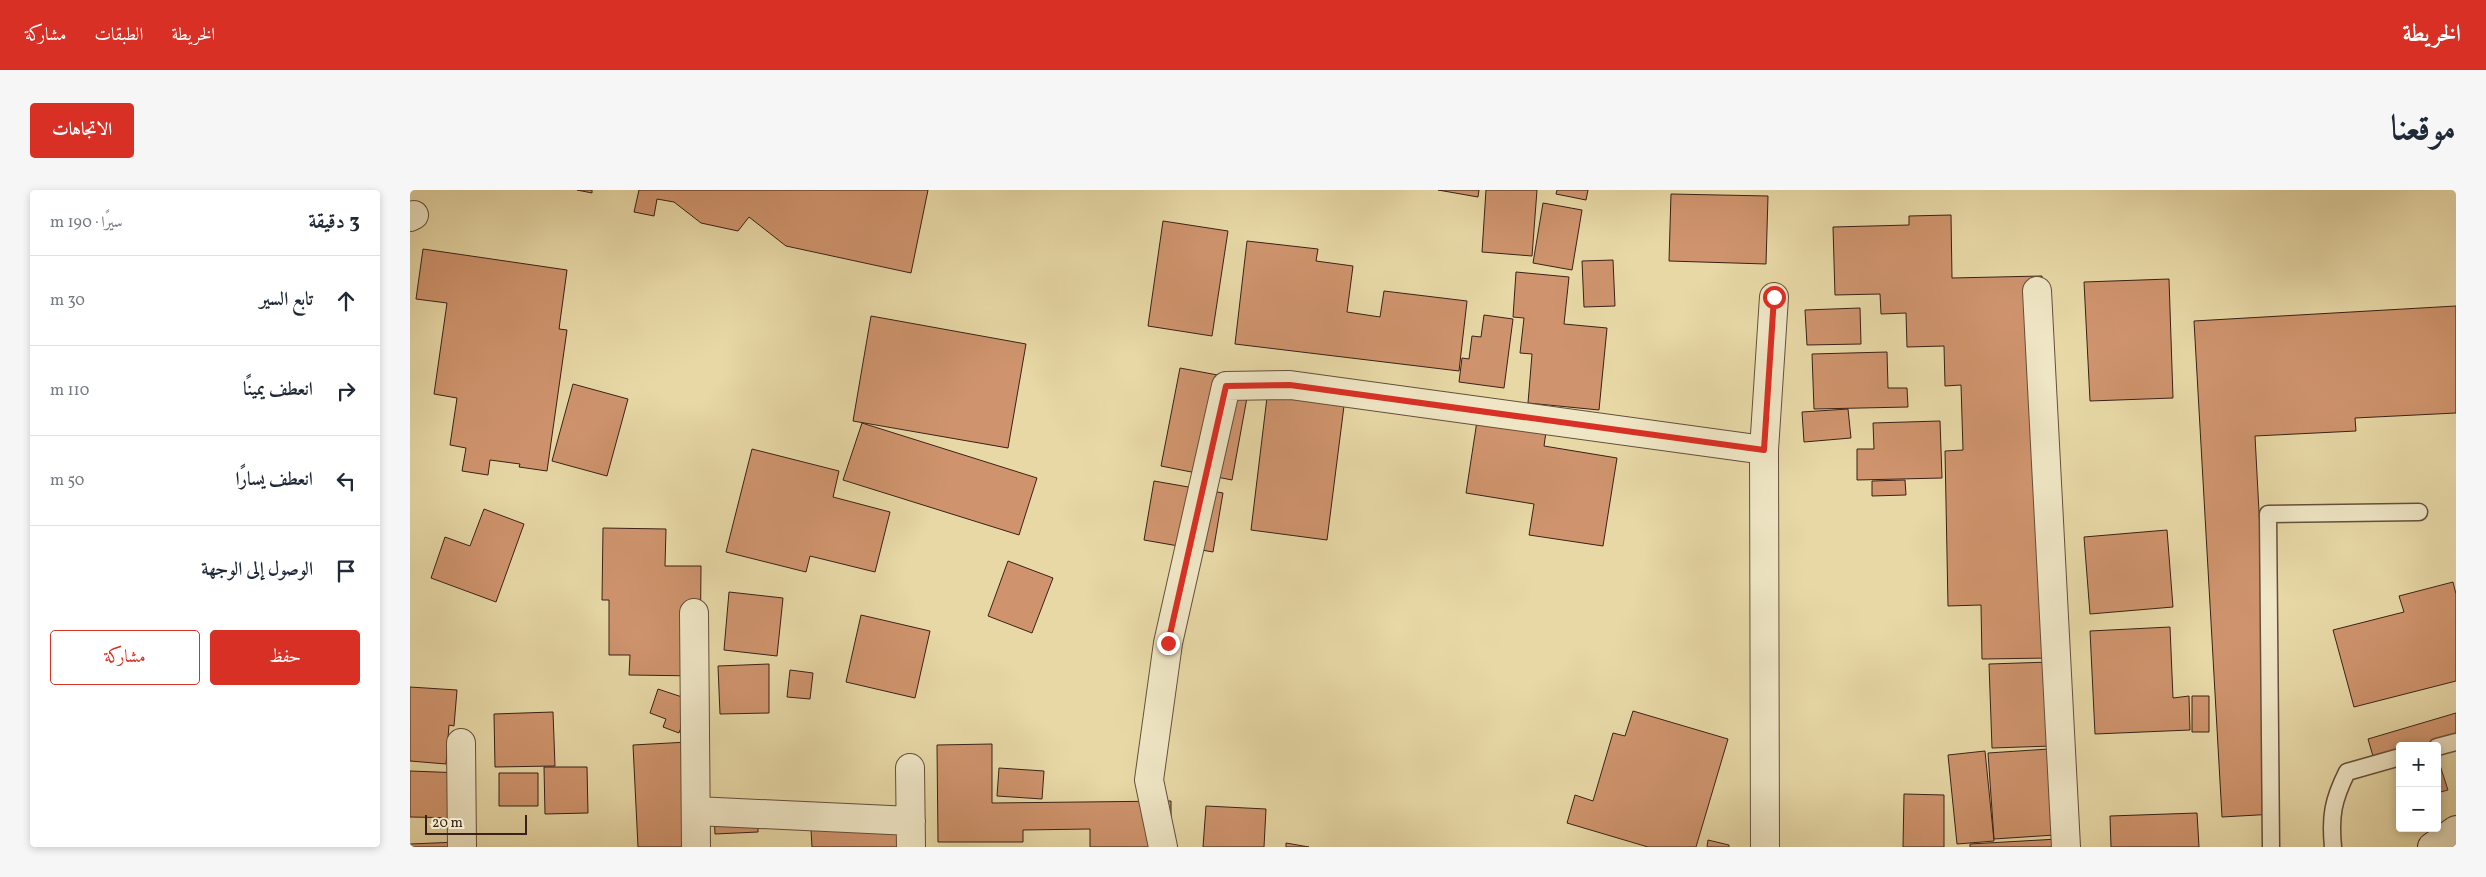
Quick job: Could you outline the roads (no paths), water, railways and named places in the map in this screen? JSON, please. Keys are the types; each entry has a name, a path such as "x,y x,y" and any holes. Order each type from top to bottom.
{"street":[{"path":"2037,291 2066,847"},
{"path":"1765,847 1764,450 1774,297"},
{"path":"1163,847 1148,780 1168,643 1226,386 1290,385 1764,450"},
{"path":"694,613 696,847"},
{"path":"461,743 462,847"},
{"path":"696,811 910,834 910,768"},
{"path":"2432,847 2456,830"}],"lane":[{"path":"2271,847 2268,514 2419,512"},
{"path":"2441,746 2456,742"},
{"path":"2333,847 2331,829 2334,798 2347,772 2396,759"}]}
